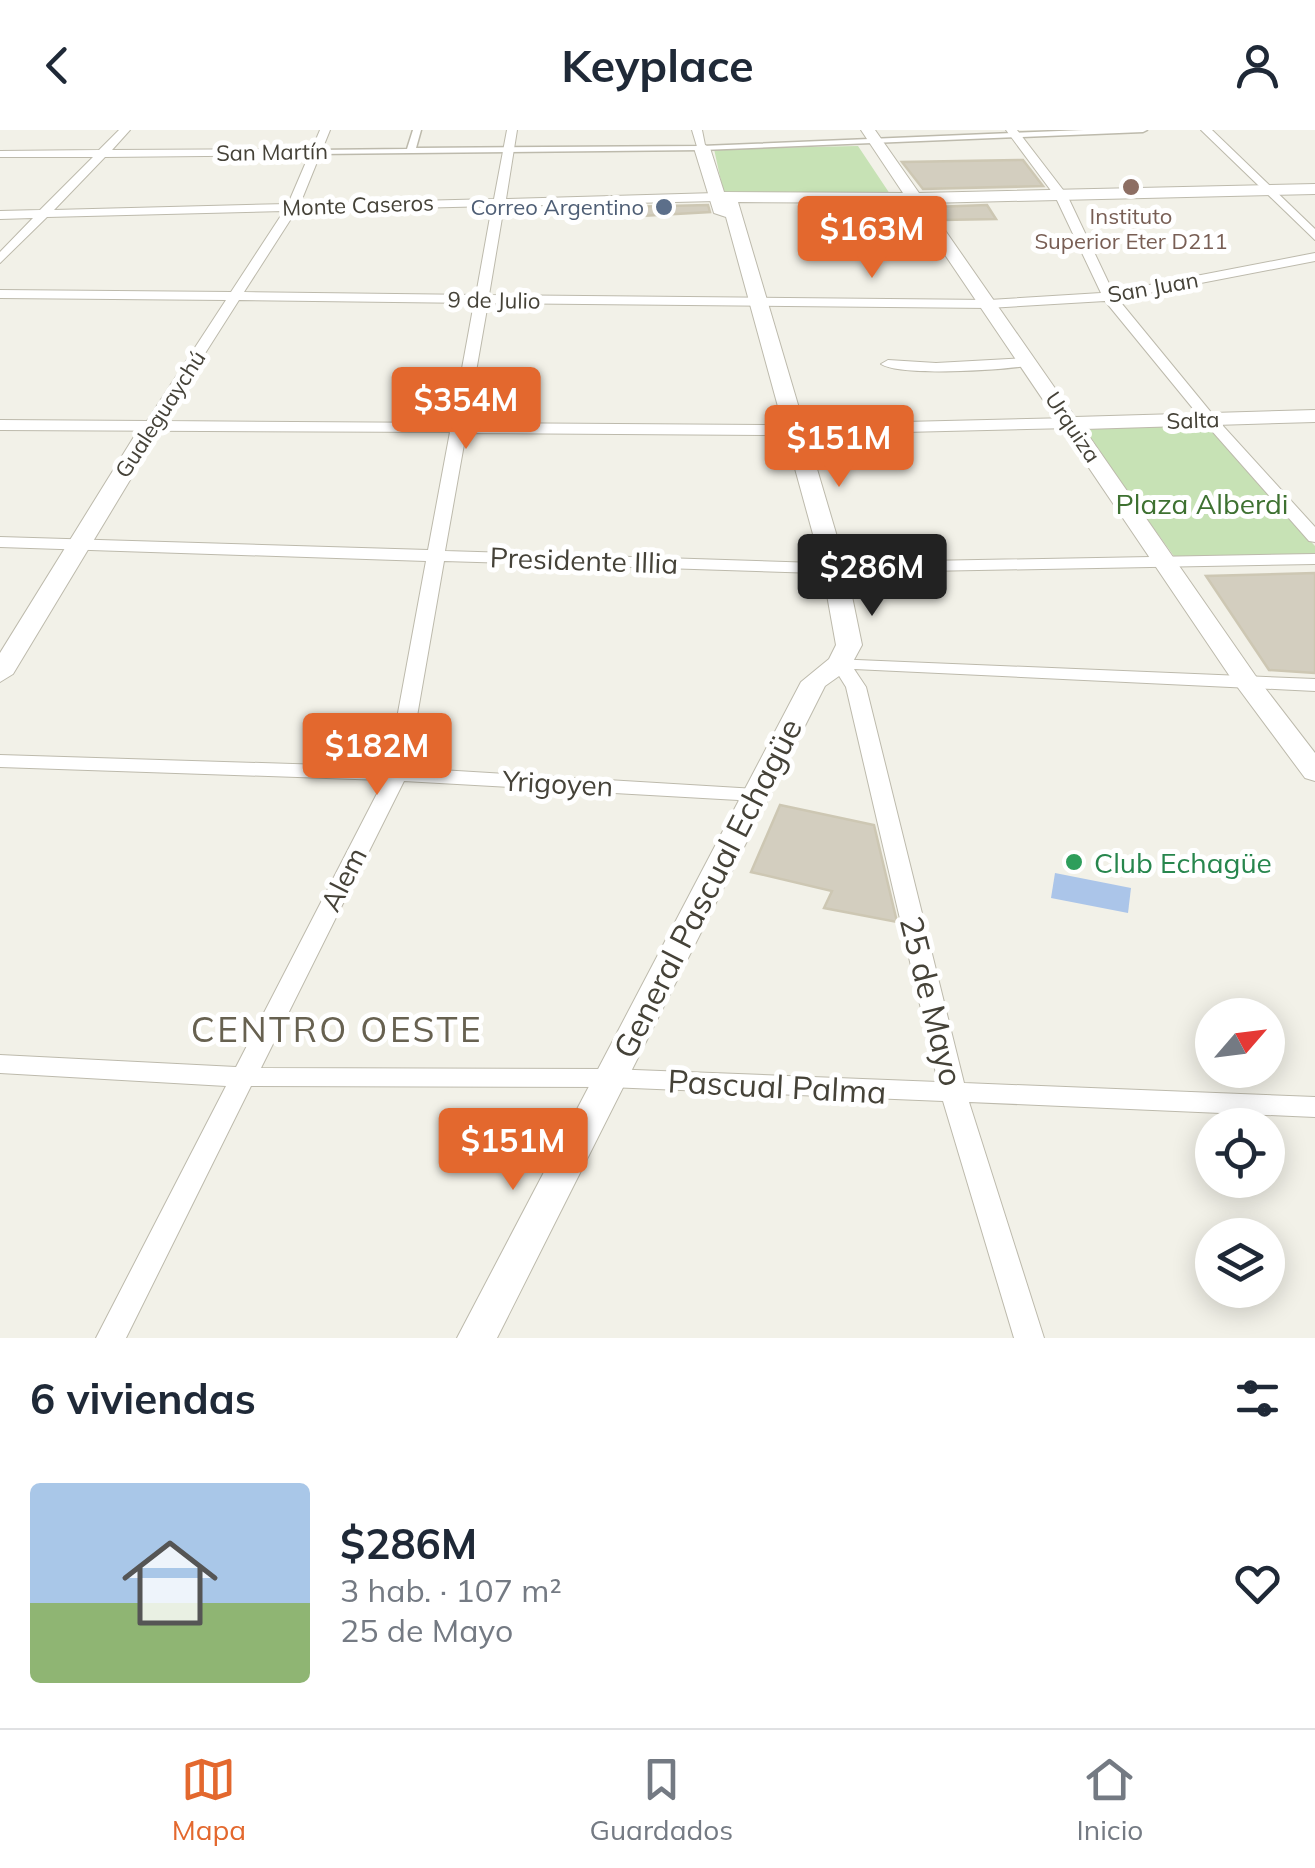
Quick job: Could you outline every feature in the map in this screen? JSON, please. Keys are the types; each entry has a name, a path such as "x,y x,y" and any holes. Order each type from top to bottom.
{"street":[{"path":"0,259 125,130"},
{"name":"Gualeguaychú","path":"0,674 78,544 293,207 325,130"},
{"path":"411,150 417,130"},
{"path":"697,130 702,148"},
{"name":"San Martín","path":"0,154 411,150 510,139 702,148 871,136 1143,130"},
{"path":"1206,130 1315,236"},
{"path":"1013,133 1061,196 1109,296 1209,419 1315,537"},
{"name":"Urquiza","path":"871,136 1246,681 1315,772"},
{"name":"Alem","path":"111,1338 397,774 455,429 484,300 510,139"},
{"name":"25 de Mayo","path":"702,148 723,197 848,645 840,662 857,693 954,1095 1029,1338"},
{"path":"723,197 1061,196 1315,189"},
{"name":"Monte Caseros","path":"0,216 723,197"},
{"name":"San Juan","path":"988,304 1109,296 1315,257"},
{"name":"9 de Julio","path":"0,294 988,304"},
{"path":"888,364 936,367 1028,362"},
{"name":"Salta","path":"1071,423 1315,416"},
{"path":"0,425 787,429 1071,423"},
{"name":"Presidente Illia","path":"0,542 826,568 1315,559"},
{"path":"840,662 1315,685"},
{"name":"General Pascual Echagüe","path":"478,1338 814,682 840,662"},
{"name":"Yrigoyen","path":"0,761 397,774 756,795"},
{"name":"Pascual Palma","path":"0,1064 242,1077 609,1078 1315,1108"}],"green space":[{"path":"858,146 890,194 724,195 714,149"},
{"name":"Plaza Alberdi","path":"1203,422 1315,546 1315,554 1176,559 1081,428"}],"water":[{"path":"1055,873 1131,888 1128,913 1051,898"}],"building":[{"path":"1023,160 1043,186 923,189 902,162"},
{"path":"708,205 710,212 624,217 623,207"},
{"path":"987,205 996,219 942,220 933,207"},
{"path":"863,208 891,257 829,259 805,210"},
{"path":"1315,573 1315,673 1269,670 1206,576"},
{"path":"780,805 874,825 897,922 824,908 832,891 751,872"}],"place":[{"name":"Instituto Superior Eter D211","path":"1131,187"},
{"name":"Correo Argentino","path":"664,207"},
{"name":"Club Echagüe","path":"1074,862"}],"district":[{"name":"CENTRO OESTE","path":"337,1029"}]}
